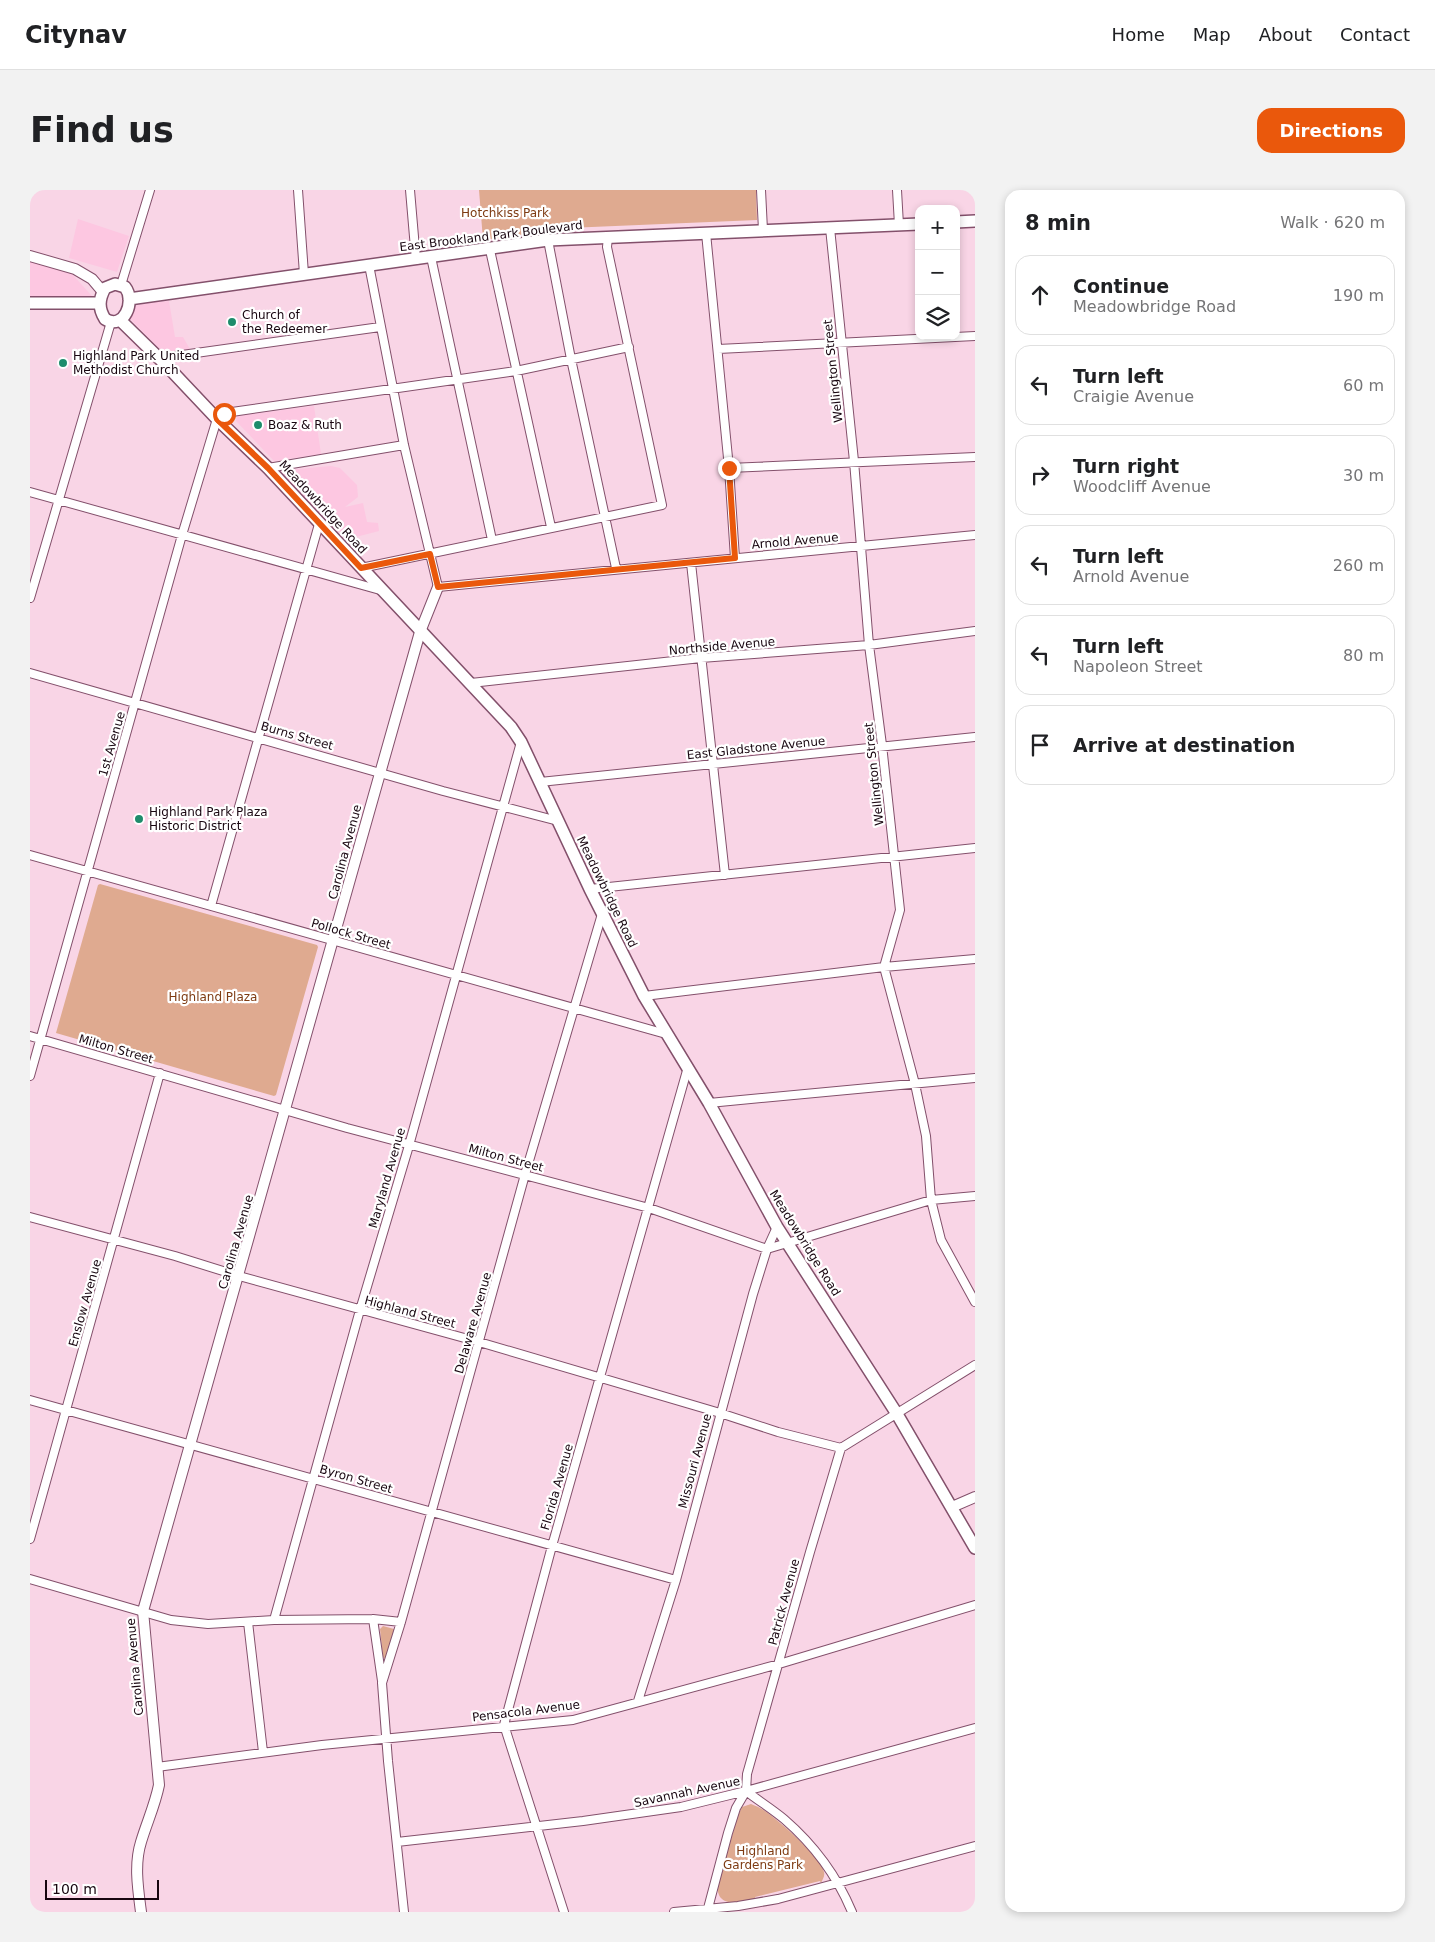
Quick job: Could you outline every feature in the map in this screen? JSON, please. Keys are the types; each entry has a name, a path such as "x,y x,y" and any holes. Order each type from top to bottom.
{"main road":[{"path":"960,222 975,221"},
{"name":"East Brookland Park Boulevard","path":"129,299 490,250 548,240 915,224"},
{"path":"109,285 122,285 127,289 129,299 127,312 116,322 105,319 101,314 99,303 103,292 109,285"},
{"path":"30,303 99,303"},
{"name":"Meadowbridge Road","path":"116,322 162,361 217,419 268,468 380,590 472,683 511,727 521,742 602,914 644,996 709,1103 777,1227 896,1414 975,1548"}],"street":[{"path":"122,285 150,190"},
{"path":"298,190 304,274"},
{"path":"410,190 416,260"},
{"path":"761,190 763,230"},
{"path":"897,190 899,225"},
{"name":"Wellington Street","path":"830,228 854,461 869,645 900,910 884,967"},
{"path":"706,233 729,468 735,558"},
{"path":"361,568 662,505 608,247 608,237"},
{"path":"548,240 571,360 616,568"},
{"path":"490,250 551,527"},
{"path":"30,256 75,269 92,279 103,292"},
{"path":"431,257 492,540"},
{"path":"369,265 404,445 438,587"},
{"path":"30,598 58,500 116,322"},
{"path":"162,361 175,356 380,326"},
{"path":"718,349 975,336"},
{"path":"217,419 225,413 516,371 630,347"},
{"name":"1st Avenue","path":"30,1076 182,535 217,419"},
{"path":"268,468 404,445"},
{"path":"729,468 854,461 975,458"},
{"path":"30,492 380,590"},
{"path":"211,906 319,524"},
{"name":"Arnold Avenue","path":"438,587 616,568 691,563 975,535"},
{"path":"691,563 725,875"},
{"name":"Carolina Avenue","path":"141,1912 137,1859 140,1842 156,1802 159,1786 143,1611 420,632 438,587"},
{"name":"Northside Avenue","path":"472,683 701,658 869,645 975,631"},
{"name":"Burns Street","path":"30,673 443,791 558,821"},
{"name":"East Gladstone Avenue","path":"540,782 882,745 975,737"},
{"name":"Maryland Avenue","path":"274,1620 521,742"},
{"path":"590,889 975,848"},
{"name":"Pollock Street","path":"30,855 666,1034"},
{"name":"Delaware Avenue","path":"404,1912 382,1683 401,1622 526,1174 602,914"},
{"path":"644,996 884,967 975,959"},
{"path":"884,967 915,1084 926,1136 931,1200 941,1240 975,1302"},
{"name":"Milton Street","path":"30,1036 409,1144 649,1208 767,1249"},
{"name":"Florida Avenue","path":"504,1725 552,1546 688,1067"},
{"name":"Enslow Avenue","path":"30,1540 160,1072"},
{"path":"709,1103 975,1078"},
{"path":"767,1249 789,1244 931,1200 975,1196"},
{"name":"Highland Street","path":"30,1217 479,1342 778,1432 841,1448"},
{"name":"Missouri Avenue","path":"638,1701 676,1580 720,1413 767,1249 777,1227"},
{"path":"841,1448 975,1365"},
{"name":"Byron Street","path":"30,1400 676,1580"},
{"name":"Patrick Avenue","path":"707,1910 736,1808 746,1791 747,1774 841,1448"},
{"path":"952,1507 975,1497"},
{"path":"30,1579 171,1620 208,1624 274,1620 373,1619 401,1622"},
{"name":"Pensacola Avenue","path":"157,1767 242,1757 263,1752 504,1725 573,1720 779,1664 975,1605"},
{"path":"373,1619 382,1683"},
{"path":"248,1622 263,1752"},
{"path":"504,1725 564,1912"},
{"name":"Savannah Avenue","path":"397,1842 646,1813 682,1807 975,1728"},
{"path":"746,1791 783,1818 804,1838 824,1862 852,1912"},
{"path":"674,1912 707,1910 778,1899 975,1846"}],"shaded area":[{"path":"78,219 129,236 117,272 69,258"},
{"path":"30,261 72,274 92,296 30,299"},
{"path":"169,301 175,337 183,337 191,351 165,354 129,318 130,307 152,302"},
{"path":"314,406 321,454 274,461 236,421 237,416"},
{"path":"331,466 340,468 357,485 358,497 345,507 363,503 367,522 378,523 379,531 348,539 321,512 318,512 283,475 287,470"}],"green space":[{"name":"Hotchkiss Park","path":"479,190 756,190 757,220 568,228 483,240"},
{"name":"Highland Plaza","path":"98,885 317,945 276,1095 274,1096 56,1033"},
{"path":"383,1626 394,1629 385,1659 383,1657 380,1629"},
{"name":"Highland Gardens Park","path":"751,1804 762,1809 789,1830 815,1857 824,1872 821,1883 820,1881 755,1897 755,1901 742,1903 724,1901 720,1897 718,1885 738,1815 742,1807"}],"place":[{"name":"Church of the Redeemer","path":"232,322"},
{"name":"Highland Park United Methodist Church","path":"63,363"},
{"name":"Boaz & Ruth","path":"258,425"},
{"name":"Highland Park Plaza Historic District","path":"139,819"}],"route":[{"path":"224,414 217,419 268,468 361,568 430,554 438,587 616,568 735,558 729,468"}]}
